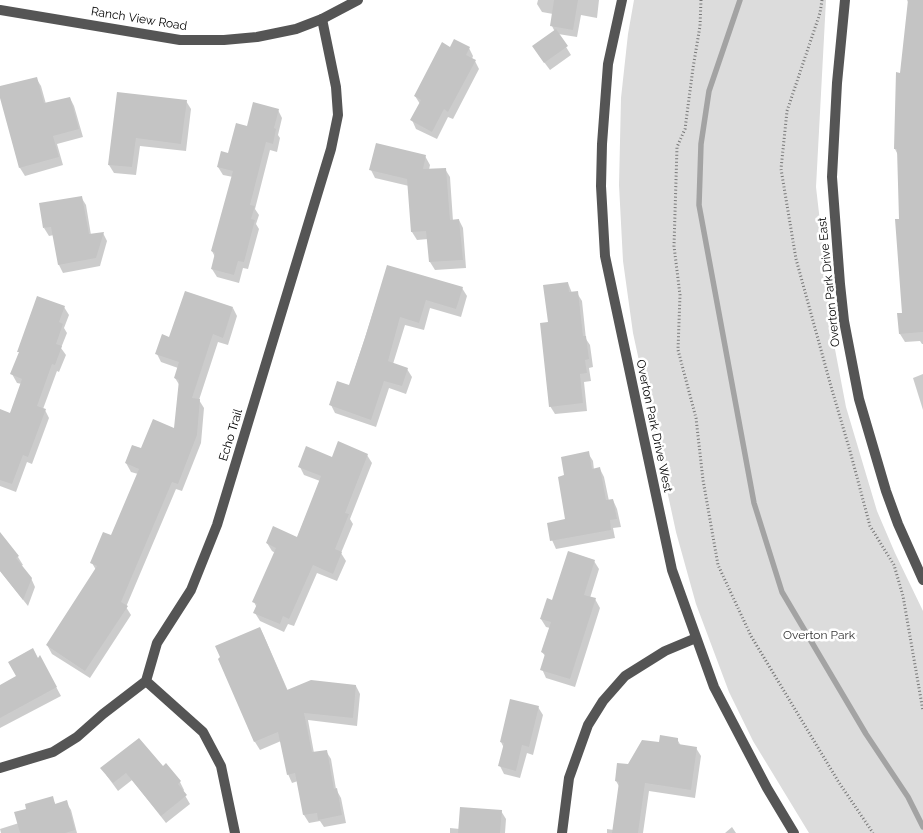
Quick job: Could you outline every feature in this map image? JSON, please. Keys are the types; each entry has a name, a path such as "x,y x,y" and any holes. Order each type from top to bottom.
{"street":[{"name":"Ranch View Road","path":"0,10 171,38 224,40 257,37 296,29 322,19 358,0"},
{"name":"Overton Park Drive West","path":"622,0 608,64 602,144 601,186 605,256 672,570 714,687 794,833"},
{"name":"Overton Park Drive East","path":"845,0 837,83 832,177 844,321 859,399 886,491 923,580"},
{"name":"Echo Trail","path":"146,681 157,643 191,590 217,525 331,149 338,115 336,87 322,19"},
{"path":"562,833 569,778 588,726 603,701 625,676 665,651 696,638"},
{"path":"0,768 53,752 78,737 103,714 146,681 203,732 221,766 235,833"}],"path":[{"path":"701,0 700,26 685,129 677,147 674,246 680,294 678,350 696,418 703,480 718,565 751,636 838,781 872,833"}],"green space":[{"name":"Overton Park","path":"634,0 826,0 816,187 834,344 846,407 877,511 923,611 923,833 809,833 753,741 729,692 696,604 676,532 633,333 623,261 619,185 621,98"}],"building":[{"path":"554,0 578,0 573,30 550,26"},
{"path":"908,0 923,0 923,332 899,334 897,313 902,313 895,219 899,219 897,149 894,149 896,72 900,73"},
{"path":"556,29 568,46 544,63 532,46"},
{"path":"454,39 470,47 466,55 476,60 448,112 444,109 432,132 410,120 421,100 414,96 442,42 450,47"},
{"path":"37,77 44,103 70,97 79,129 53,136 59,157 19,168 0,98 0,86"},
{"path":"117,92 187,100 181,144 136,138 132,167 108,165"},
{"path":"253,102 279,109 274,128 276,129 273,144 266,142 250,205 255,206 251,219 255,220 244,262 238,261 234,275 211,269 215,253 211,251 233,171 217,167 221,151 228,153 236,123 247,126"},
{"path":"376,143 426,155 423,169 446,168 450,220 459,219 463,260 429,262 426,231 411,232 407,179 369,170"},
{"path":"82,196 89,234 104,232 96,258 58,265 51,227 43,228 39,203"},
{"path":"387,265 463,287 456,309 426,300 419,323 400,317 388,361 408,368 402,386 384,381 371,420 329,405 337,381 349,385"},
{"path":"568,282 569,292 578,291 583,336 586,336 589,359 585,360 587,373 580,374 583,403 549,407 540,323 548,322 543,285"},
{"path":"185,291 233,307 223,338 213,334 192,398 200,399 197,435 178,484 172,482 121,602 128,606 85,671 46,645 97,566 90,563 103,532 111,535 139,469 125,463 132,445 141,448 153,419 174,428 179,380 174,378 179,362 155,354 162,334 169,337"},
{"path":"37,296 65,306 59,322 63,324 56,344 62,346 55,365 52,364 37,406 46,409 28,457 23,455 12,484 0,480 0,409 10,413 22,379 10,374"},
{"path":"338,441 368,454 345,513 349,514 335,549 342,552 333,574 313,565 289,619 283,616 280,624 253,613 257,604 252,602 276,548 266,543 273,526 297,537 321,476 298,467 306,446 332,457"},
{"path":"589,451 592,469 600,467 606,500 613,499 617,519 610,520 611,530 550,541 547,523 565,519 558,477 564,475 561,457"},
{"path":"0,532 19,556 16,558 32,578 23,600 0,571"},
{"path":"568,551 595,560 584,595 596,598 570,679 540,670 545,654 541,652 551,622 540,619 547,598 552,600"},
{"path":"260,627 287,690 311,680 356,685 353,718 304,713 312,752 327,750 334,789 337,788 342,815 318,820 317,813 303,815 295,773 287,775 278,732 254,742 218,659 220,657 215,646"},
{"path":"33,648 38,658 40,655 57,687 0,718 0,685 16,676 8,662"},
{"path":"510,699 539,706 529,747 522,745 516,771 498,766 504,743 500,742"},
{"path":"660,735 678,738 678,744 697,747 691,790 645,783 638,833 612,833 619,782 615,781 617,763 628,764 642,740 659,742"},
{"path":"139,738 163,766 166,763 181,781 178,784 187,795 161,816 126,773 113,783 100,768"},
{"path":"53,796 55,804 67,800 75,830 65,833 20,833 14,812 26,809 25,804"},
{"path":"460,807 502,810 500,833 458,833"}],"waterway":[{"path":"740,0 709,91 701,144 699,205 754,503 782,592 866,734 908,797 923,827"}]}
